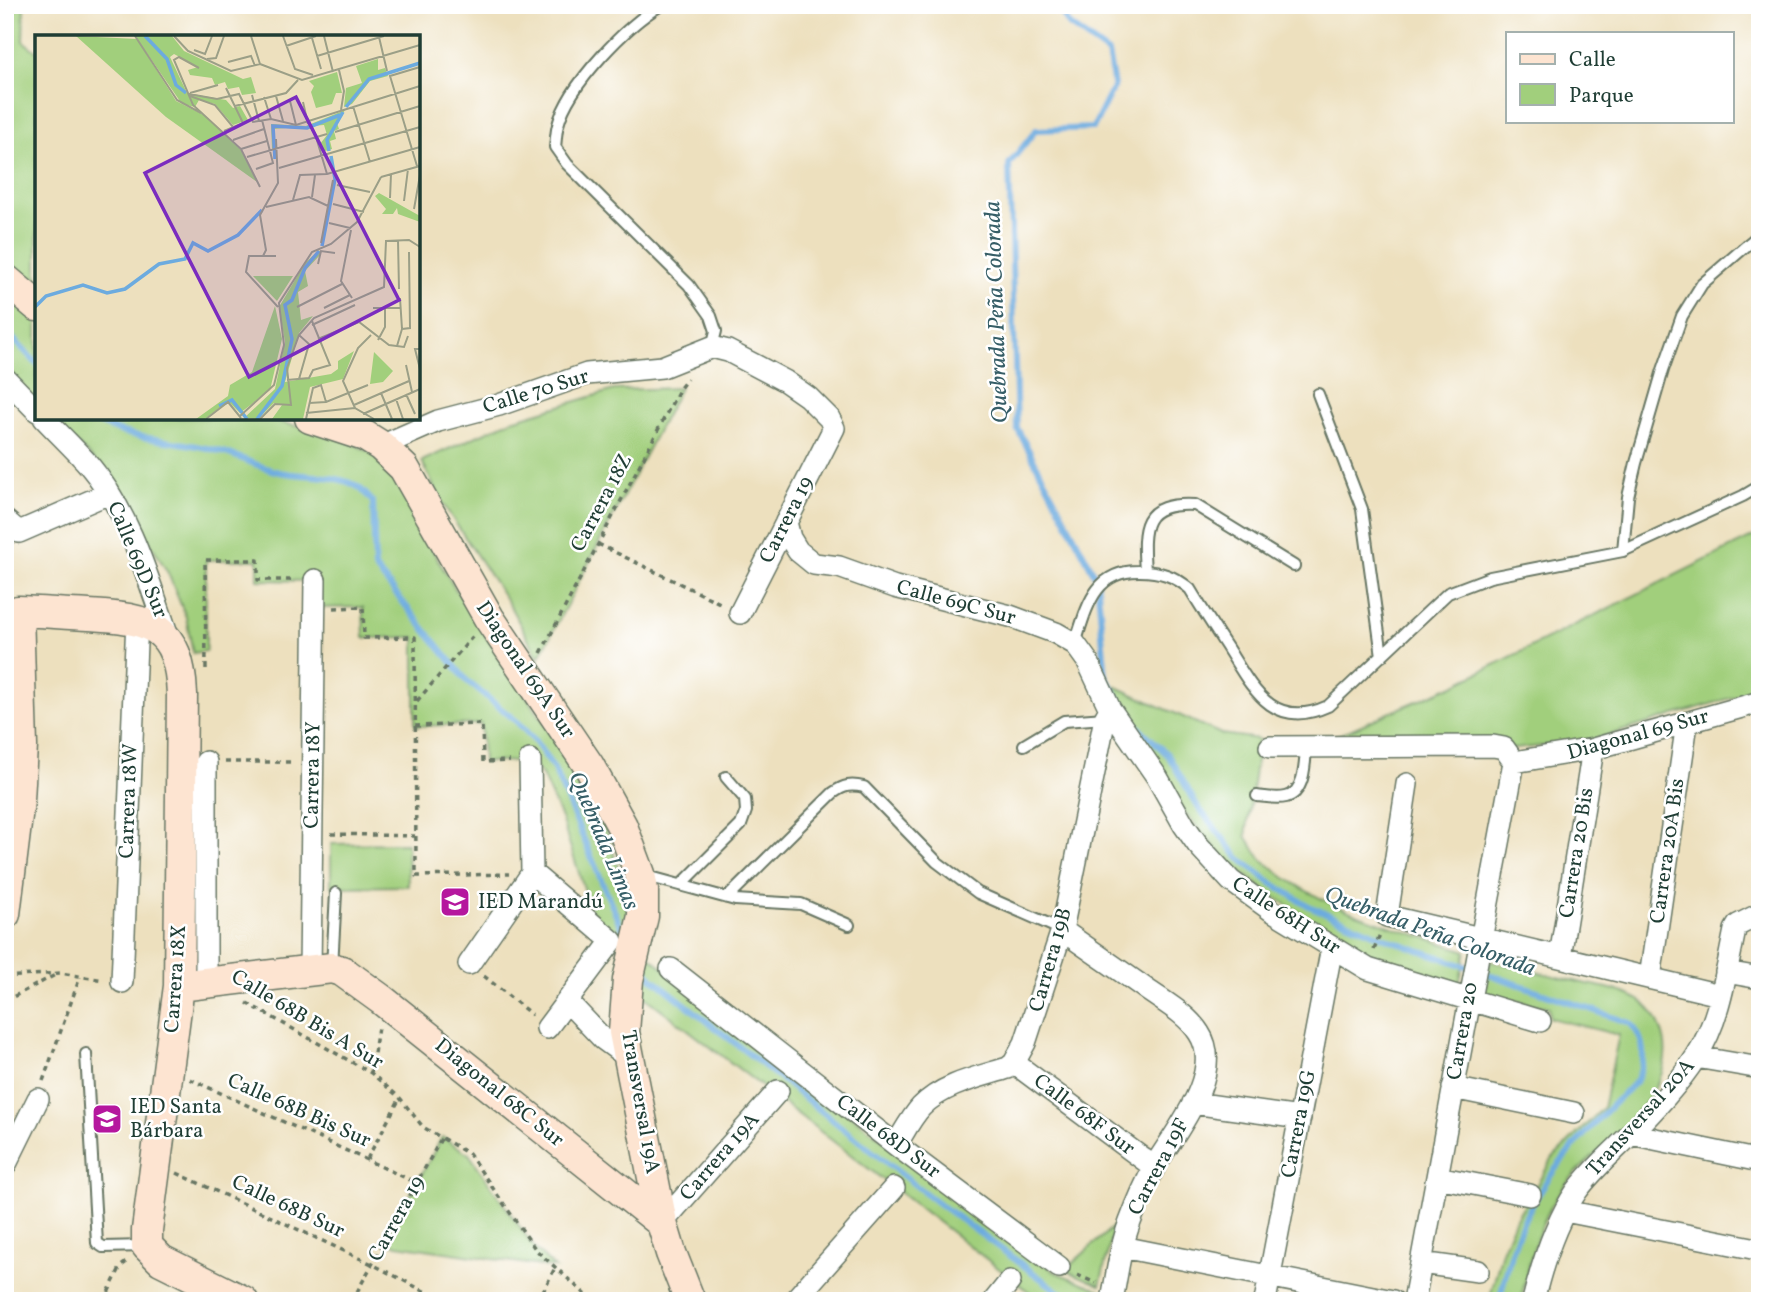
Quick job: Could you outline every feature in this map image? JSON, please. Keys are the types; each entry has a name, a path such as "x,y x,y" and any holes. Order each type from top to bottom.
{"street":[{"path":"5,279 35,304"},
{"name":"Carrera 19","path":"712,347 729,351 785,381 808,397 829,418 834,428 740,613"},
{"name":"Calle 70 Sur","path":"381,446 438,421 499,405 587,374 662,368 712,347"},
{"path":"5,378 35,409"},
{"name":"Calle 69D Sur","path":"46,420 90,466 109,493 140,558 170,642"},
{"name":"Diagonal 69A Sur","path":"317,420 349,429 381,446 404,468 449,551 508,649 594,773 622,826 640,874 643,891 643,916 628,980"},
{"path":"12,526 109,493"},
{"name":"Calle 69C Sur","path":"786,522 790,538 798,551 814,564 839,568 895,587 1010,616 1075,643"},
{"name":"Carrera 18Y","path":"315,580 312,834 321,969"},
{"path":"5,914 19,800 22,746 12,611 122,616 147,623 170,642"},
{"name":"Carrera 18W","path":"122,982 137,619"},
{"name":"Carrera 18X","path":"170,642 181,671 193,984"},
{"path":"1075,643 1088,662 1107,713"},
{"name":"Diagonal 69 Sur","path":"1514,762 1593,748 1760,702"},
{"name":"Carrera 19B","path":"1014,1063 1025,1043 1062,930 1107,713"},
{"name":"Calle 68H Sur","path":"1107,713 1157,777 1184,825 1214,864 1231,881 1271,910 1368,969 1471,991 1540,1021"},
{"name":"Carrera 20A Bis","path":"1650,978 1687,723"},
{"path":"1270,747 1493,746 1504,748 1514,762"},
{"name":"Carrera 20 Bis","path":"1560,957 1593,748"},
{"path":"468,964 532,873 530,760"},
{"name":"Carrera 18X","path":"148,1246 147,1230 168,1069 193,984 206,762"},
{"name":"Carrera 20","path":"1414,1301 1514,762"},
{"path":"1407,784 1387,916 1479,947 1560,957 1720,995"},
{"path":"532,873 612,941 547,1028"},
{"name":"Transversal 20A","path":"1536,1300 1542,1269 1565,1212 1598,1166 1676,1084 1696,1057 1706,1041 1735,930 1738,925 1760,914"},
{"name":"Carrera 19F","path":"1062,930 1176,1010 1201,1035 1206,1049 1207,1064 1202,1083 1193,1103 1154,1167 1133,1214 1122,1247 1113,1296"},
{"name":"Carrera 19G","path":"1265,1301 1332,947"},
{"path":"193,984 321,969"},
{"name":"Diagonal 68C Sur","path":"321,969 342,971 382,1000 662,1223"},
{"name":"Calle 68D Sur","path":"671,969 896,1145 1059,1267"},
{"path":"1726,972 1760,978"},
{"name":"Transversal 19A","path":"628,980 624,1027 629,1058 662,1223 690,1301"},
{"path":"567,1001 603,1039 629,1058"},
{"path":"1696,1057 1760,1068"},
{"path":"896,1145 914,1116 931,1099 958,1084 1008,1068 1014,1063"},
{"name":"Calle 68F Sur","path":"1014,1063 1154,1167"},
{"path":"1453,1088 1574,1113"},
{"name":"Carrera 19A","path":"662,1223 778,1091"},
{"path":"5,1166 38,1099"},
{"path":"1193,1103 1300,1118"},
{"path":"1631,1134 1760,1161"},
{"path":"1437,1177 1530,1195"},
{"path":"794,1301 894,1188"},
{"path":"1565,1212 1752,1248"},
{"path":"148,1246 161,1260 243,1301"},
{"path":"1122,1247 1393,1301"},
{"path":"1421,1263 1478,1271"},
{"path":"994,1301 1010,1281"}],"lane":[{"path":"661,5 643,16 577,85 558,125 555,147 567,164 689,285 711,316 716,331 712,347"},
{"path":"1623,551 1628,497 1636,463 1682,316 1702,284 1760,234"},
{"path":"1318,394 1362,509 1382,656"},
{"path":"1075,643 1091,597 1106,580 1125,570 1163,573 1178,579 1190,589 1256,694 1287,713 1315,712 1328,706 1448,593 1490,577 1623,551 1760,486"},
{"path":"1145,571 1143,534 1147,520 1162,508 1180,504 1195,505 1294,566"},
{"path":"1024,745 1064,721 1107,713"},
{"path":"1257,796 1286,797 1295,793 1301,783 1306,747"},
{"path":"681,885 741,825 746,811 745,799 726,777"},
{"path":"727,898 833,793 842,787 853,785 864,787 937,862 978,893 1062,930"},
{"path":"640,874 727,898 802,904 849,925"},
{"path":"321,969 336,893"},
{"path":"86,1054 97,1244 103,1247 148,1246"}],"path":[{"name":"Carrera 18Z","path":"528,678 688,377"},
{"path":"598,544 740,613"},
{"path":"206,679 205,560 258,560 258,580 315,580"},
{"path":"314,608 363,607 364,638 415,637 416,876 532,873"},
{"path":"415,702 459,652"},
{"path":"415,726 482,724 483,762 530,760"},
{"path":"206,762 313,761"},
{"path":"312,834 416,836"},
{"path":"468,964 547,1028"},
{"path":"5,977 60,973 122,982"},
{"path":"5,1002 60,973"},
{"path":"38,1099 80,977"},
{"path":"371,1073 382,1000"},
{"name":"Calle 68B Bis A Sur","path":"247,1003 371,1073 400,1098 423,1127 469,1154 536,1251 593,1301"},
{"name":"Calle 68B Bis Sur","path":"168,1069 417,1183"},
{"path":"367,1159 400,1098"},
{"name":"Carrera 19","path":"352,1301 442,1137"},
{"name":"Calle 68B Sur","path":"156,1163 372,1264 443,1301"},
{"path":"104,1301 121,1266 148,1246"},
{"path":"1059,1267 1113,1296"},
{"path":"538,1301 555,1268"}],"green space":[{"path":"5,5 24,5 23,41 35,50 35,285 5,262"},
{"path":"5,296 35,319 35,404 5,376"},
{"path":"680,388 539,658 507,601 439,498 422,461 512,420 614,390"},
{"path":"52,420 268,420 333,434 378,456 403,491 454,587 589,790 609,838 626,893 628,926 612,941 597,928 561,818 542,775 530,761 483,762 481,724 415,726 415,637 364,638 363,607 315,608 315,581 258,580 258,560 206,560 206,651 193,653 186,617 168,573 127,503 96,462"},
{"path":"1760,533 1760,689 1589,741 1515,749 1313,746 1456,684"},
{"path":"1099,679 1221,734 1259,739 1246,836 1260,856 1287,879 1335,905 1466,951 1458,989 1372,957 1270,894 1224,858 1183,810"},
{"path":"407,843 408,886 331,887 331,844"},
{"path":"643,951 755,1042 1055,1272 1103,1291 1101,1301 1041,1301 635,989"},
{"path":"1490,961 1612,989 1639,1000 1655,1016 1666,1052 1662,1074 1651,1095 1618,1133 1567,1183 1558,1196 1543,1224 1532,1254 1521,1301 1489,1301 1502,1251 1516,1218 1553,1158 1603,1108 1619,1035 1550,1018 1549,1007 1485,995"},
{"path":"442,1137 469,1154 536,1250 555,1268 384,1243"},
{"path":"1114,1226 1100,1285 1065,1270"}],"waterway":[{"name":"Quebrada Peña Colorada","path":"1057,5 1069,25 1108,53 1114,86 1093,128 1036,130 1009,164 1017,428 1097,579 1106,677 1129,718 1168,755 1198,807 1238,857 1270,882 1309,906 1390,940 1630,1023 1642,1043 1643,1057 1637,1080 1575,1144 1536,1198 1517,1238 1499,1301"},
{"name":"Quebrada Limas","path":"5,330 35,362"},
{"name":"Quebrada Limas","path":"94,420 121,432 219,451 279,472 341,480 362,490 373,502 375,568 467,681 515,720 535,741 554,769 627,941"},
{"name":"Quebrada Limas","path":"642,965 651,977 934,1200 1058,1291 1076,1301"}],"place":[{"name":"IED Marandú","path":"455,902"},
{"name":"IED Santa Bárbara","path":"107,1119"}]}
